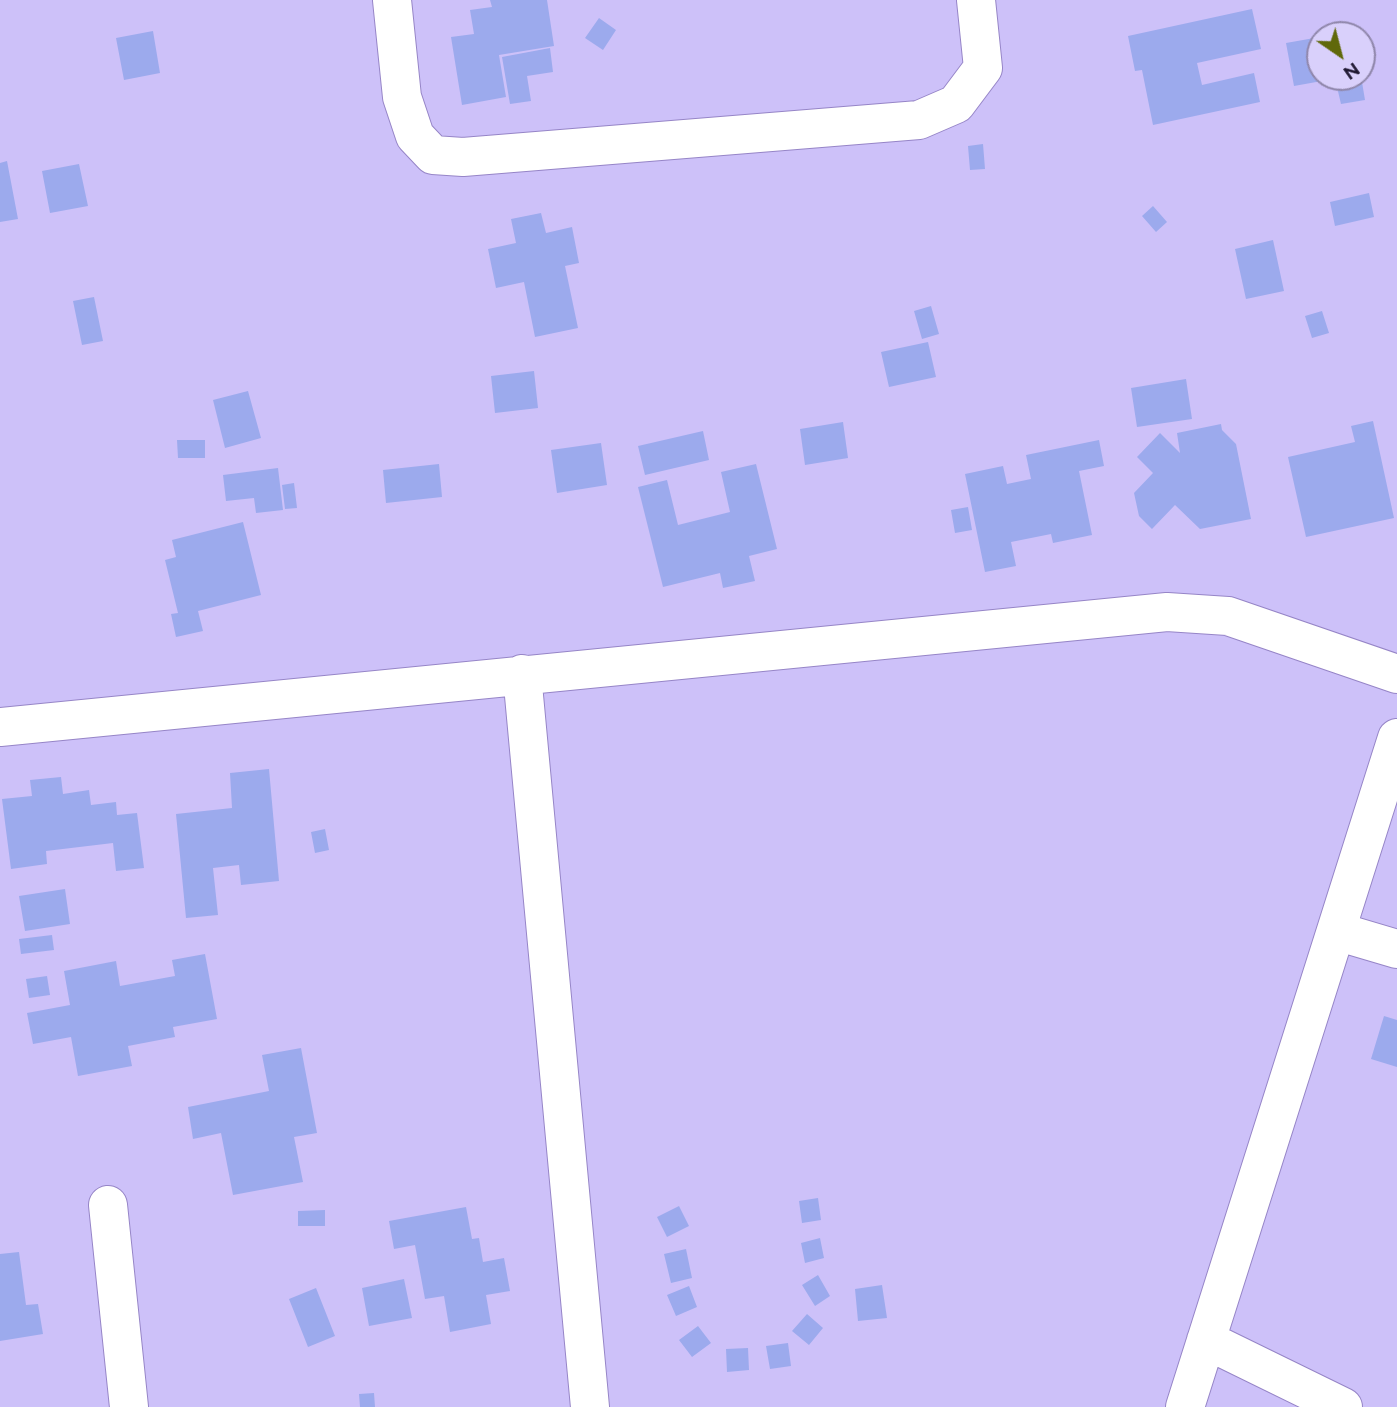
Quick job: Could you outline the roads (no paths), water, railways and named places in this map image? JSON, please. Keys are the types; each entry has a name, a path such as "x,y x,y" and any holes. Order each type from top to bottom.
{"street":[{"path":"392,0 402,97 415,136 433,155 463,157 919,120 956,104 983,68 976,0"},
{"path":"0,727 1167,612 1228,616 1397,674"},
{"path":"522,674 590,1407"},
{"path":"1185,1407 1397,738"},
{"path":"1336,932 1397,949"},
{"path":"108,1205 129,1407"},
{"path":"1206,1340 1343,1407"}]}
